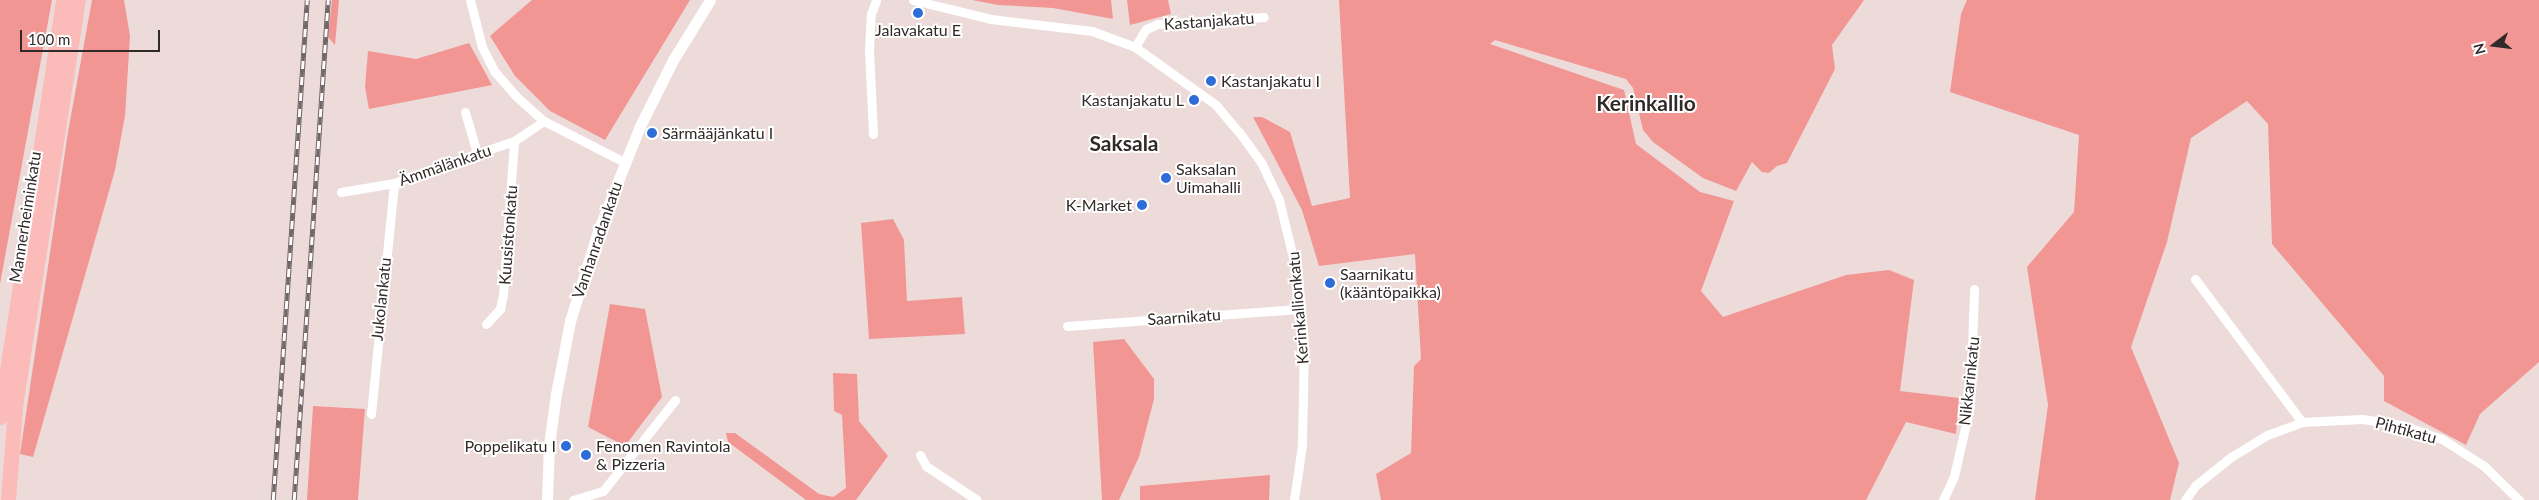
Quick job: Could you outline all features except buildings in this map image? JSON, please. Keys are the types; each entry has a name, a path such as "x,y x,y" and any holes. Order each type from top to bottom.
{"main road":[{"name":"Mannerheiminkatu","path":"0,417 63,0"},
{"name":"Mannerheiminkatu","path":"8,500 19,377 78,0"}],"street":[{"path":"470,0 482,46 495,72 544,121 624,162"},
{"name":"Vanhanradankatu","path":"547,500 550,436 570,321 624,162 673,60 710,0"},
{"path":"873,134 869,48 871,14 876,0"},
{"name":"Kerinkallionkatu","path":"913,0 991,19 1092,31 1135,47 1216,105 1261,162 1279,200 1290,235 1301,309 1304,346 1302,445 1294,500"},
{"name":"Kastanjakatu","path":"1135,47 1146,29 1158,24 1264,18"},
{"path":"466,112 477,153"},
{"name":"Ämmälänkatu","path":"341,192 394,183 514,141 544,121"},
{"name":"Kuusistonkatu","path":"486,324 500,309 504,295 514,141"},
{"name":"Jukolankatu","path":"371,414 394,183"},
{"path":"2195,279 2302,422"},
{"name":"Nikkarinkatu","path":"1943,500 1954,476 1968,416 1974,289"},
{"name":"Saarnikatu","path":"1067,326 1301,309"},
{"path":"573,500 600,497 675,400"},
{"name":"Pihtikatu","path":"2185,500 2196,485 2231,456 2267,434 2302,422 2362,419 2423,431 2442,439 2484,466 2519,500"},
{"path":"920,455 926,466 977,500"}],"shaded area":[{"path":"0,0 52,0 0,284"},
{"path":"92,0 124,0 130,36 125,116 115,170 33,457 20,454 68,132"},
{"path":"332,0 339,0 335,45 328,37"},
{"path":"532,0 690,0 605,140 550,111 515,76 490,36"},
{"path":"972,0 1111,0 1113,19 1053,8 998,5"},
{"path":"1127,0 1168,0 1171,14 1130,25"},
{"path":"1339,0 1864,0 1832,45 1835,69 1787,163 1777,166 1769,173 1762,172 1752,162 1736,191 1703,178 1653,142 1643,130 1633,88 1626,79 1495,40 1490,44 1624,90 1636,144 1700,192 1734,201 1701,291 1723,317 1846,275 1889,270 1914,280 1900,391 1959,398 1956,434 1906,422 1866,500 1381,500 1376,474 1411,453 1414,366 1421,359 1415,254 1319,266 1302,210 1253,117 1262,117 1290,132 1312,206 1350,198"},
{"path":"1967,0 2539,0 2539,362 2480,414 2466,445 2384,401 2384,376 2272,244 2268,124 2247,101 2191,138 2167,242 2131,347 2179,463 2170,500 2035,500 2048,405 2027,267 2074,212 2079,135 1950,92 1961,14"},
{"path":"469,43 492,85 369,109 365,87 368,51 416,59"},
{"path":"893,219 904,240 907,301 962,297 965,334 869,339 861,223"},
{"path":"610,304 645,309 662,397 625,446 588,427"},
{"path":"1124,339 1154,379 1154,399 1139,457 1119,500 1102,500 1093,342"},
{"path":"833,373 857,374 859,421 888,456 856,500 806,500 728,442 726,433 735,433 819,494 833,497 846,488 842,415 834,411"},
{"path":"313,406 365,409 358,500 307,500"},
{"path":"1270,475 1269,500 1140,500 1140,486"}],"railway":[{"path":"273,500 307,0"},
{"path":"294,500 328,0"}],"place":[{"name":"Jalavakatu E","path":"918,13"},
{"name":"Kastanjakatu I","path":"1211,81"},
{"name":"Kastanjakatu L","path":"1194,100"},
{"name":"Särmääjänkatu I","path":"652,133"},
{"name":"Saksalan Uimahalli","path":"1166,178"},
{"name":"K-Market","path":"1142,205"},
{"name":"Saarnikatu (kääntöpaikka)","path":"1330,283"},
{"name":"Poppelikatu I","path":"566,446"},
{"name":"Fenomen Ravintola & Pizzeria","path":"586,455"}],"district":[{"name":"Kerinkallio","path":"1646,103"},
{"name":"Saksala","path":"1124,143"}]}
